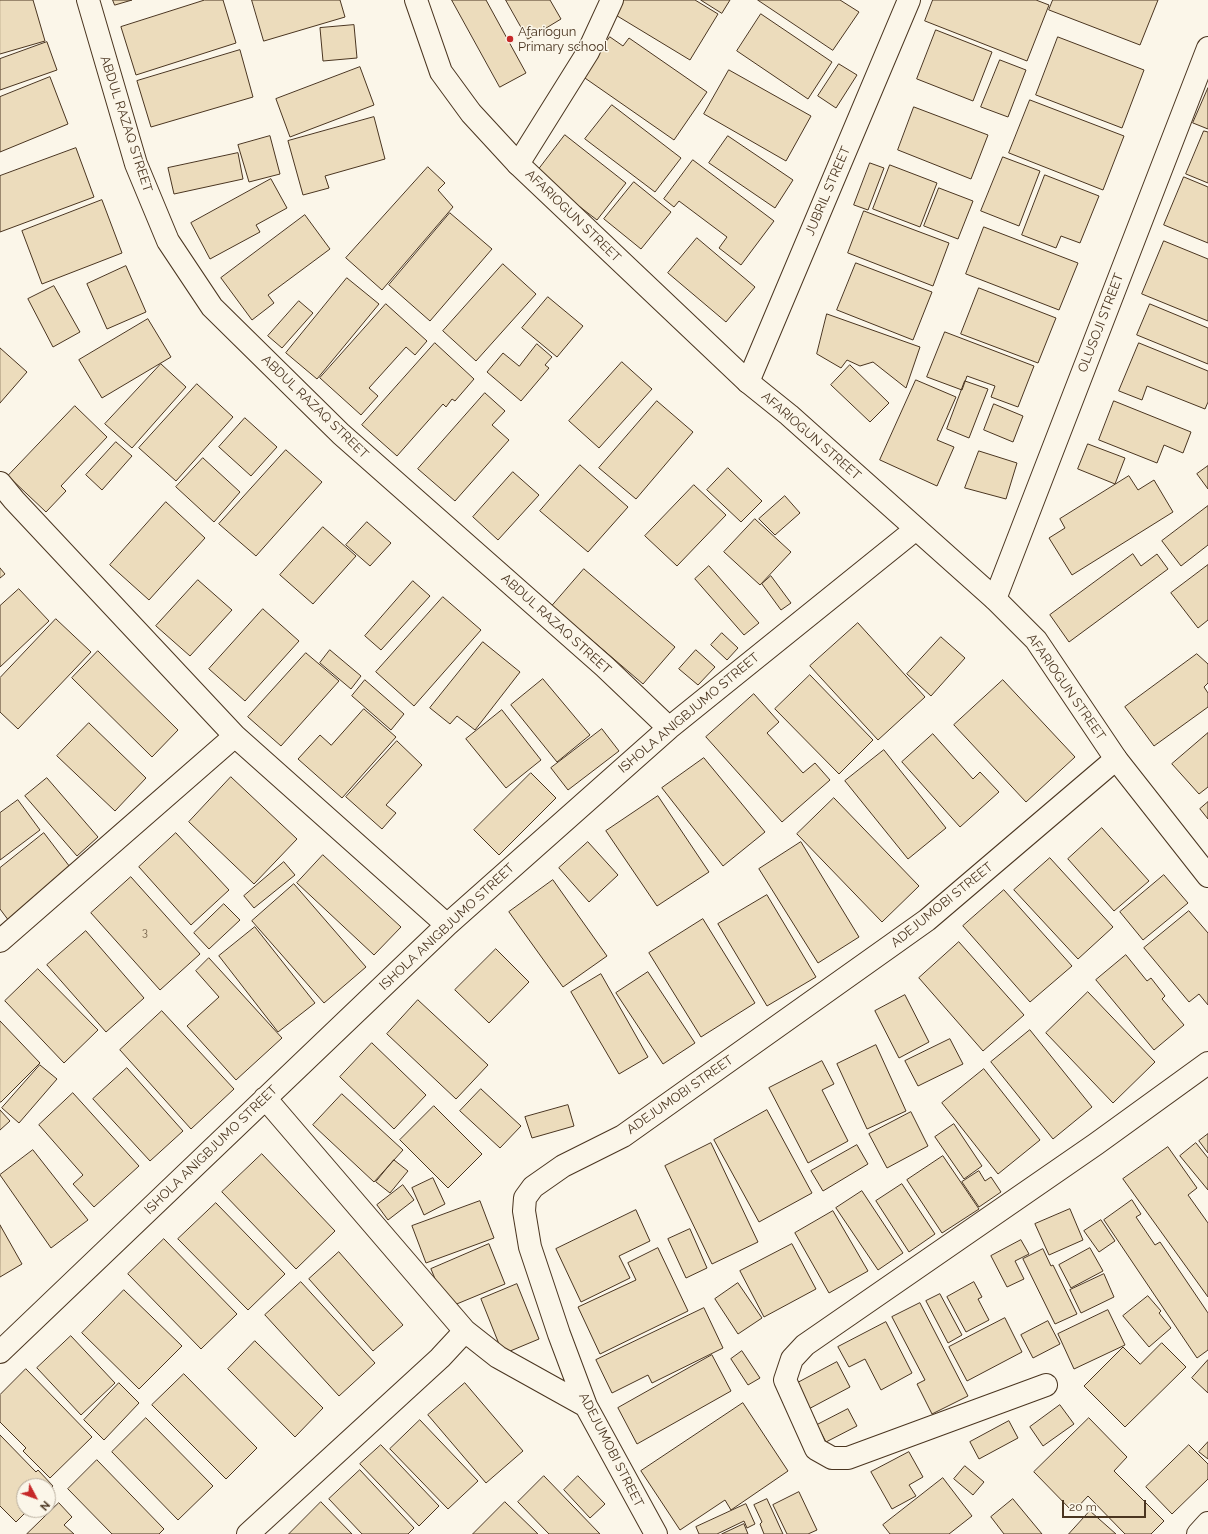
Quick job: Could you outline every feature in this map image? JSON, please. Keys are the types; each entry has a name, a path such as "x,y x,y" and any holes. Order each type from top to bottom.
{"street":[{"name":"ABDUL RAZAQ STREET","path":"88,0 136,164 168,241 212,308 341,434 599,662 669,728"},
{"name":"AFARIOGUN STREET","path":"416,0 440,72 472,113 518,164 748,382 789,416 995,599 1036,640 1116,760 1208,876"},
{"path":"518,164 588,52 612,0"},
{"name":"JUBRIL STREET","path":"748,382 909,0"},
{"name":"OLUSOJI STREET","path":"995,599 1208,48"},
{"path":"0,483 14,500 235,736 447,925"},
{"name":"ISHOLA ANIGBJUMO STREET","path":"0,1352 447,925 669,728 916,529"},
{"path":"0,941 235,736"},
{"name":"ADEJUMOBI STREET","path":"656,1534 586,1406 559,1334 530,1247 524,1211 525,1198 533,1187 563,1166 624,1136 927,920 1116,760"},
{"path":"1046,1385 848,1458 832,1458 816,1449 785,1380 792,1359 805,1345 1096,1144 1208,1063"},
{"path":"266,1098 465,1331 498,1357 586,1406"},
{"path":"248,1534 440,1358 465,1331"},
{"path":"1198,1534 1208,1524"}],"building":[{"path":"0,0 33,0 45,41 0,54"},
{"path":"113,0 132,0 115,5"},
{"path":"205,0 223,0 236,43 136,75 121,27"},
{"path":"252,0 340,0 345,17 264,41"},
{"path":"452,0 486,0 526,73 500,87"},
{"path":"506,0 550,0 561,19 528,39"},
{"path":"622,0 695,0 718,14 690,60 614,14"},
{"path":"701,0 730,0 722,13"},
{"path":"758,0 840,0 859,12 833,50"},
{"path":"933,0 1036,0 1049,5 1027,61 925,21"},
{"path":"1053,0 1158,0 1140,45 1049,10"},
{"path":"761,14 832,62 808,99 737,51"},
{"path":"354,25 357,58 323,61 320,28"},
{"path":"936,30 992,52 973,101 917,79"},
{"path":"610,37 623,46 629,38 707,92 674,140 582,76"},
{"path":"1058,37 1144,70 1122,128 1036,95"},
{"path":"47,42 57,70 0,90 0,59"},
{"path":"240,50 253,97 151,127 137,81"},
{"path":"1000,60 1026,70 1008,117 981,107"},
{"path":"839,64 857,75 836,108 818,96"},
{"path":"360,67 374,105 290,137 276,99"},
{"path":"729,70 811,116 786,161 704,114"},
{"path":"50,77 68,124 0,152 0,97"},
{"path":"1208,88 1208,129 1193,123"},
{"path":"1030,100 1124,136 1103,190 1009,153"},
{"path":"612,105 681,158 655,192 585,139"},
{"path":"914,107 988,135 971,179 898,150"},
{"path":"374,117 385,159 325,176 329,188 303,195 288,141"},
{"path":"1204,131 1208,132 1208,183 1186,174"},
{"path":"565,135 626,183 597,220 536,173"},
{"path":"270,136 280,174 249,182 238,145"},
{"path":"728,136 793,180 775,208 709,163"},
{"path":"76,148 94,197 0,232 0,176"},
{"path":"238,153 243,179 174,194 168,168"},
{"path":"1003,157 1040,171 1019,226 981,211"},
{"path":"693,160 774,221 741,265 719,248 727,237 679,201 674,207 664,199"},
{"path":"870,163 884,168 868,210 854,205"},
{"path":"890,165 937,183 920,227 873,209"},
{"path":"428,167 445,183 438,190 453,207 382,290 346,258"},
{"path":"1045,175 1099,196 1080,243 1061,236 1056,248 1022,235"},
{"path":"1184,177 1208,187 1208,243 1164,225"},
{"path":"271,179 287,208 256,225 260,232 210,259 191,223"},
{"path":"634,182 671,212 641,249 604,219"},
{"path":"939,188 973,201 958,239 924,226"},
{"path":"102,200 122,253 42,284 22,231"},
{"path":"864,211 949,243 933,286 848,253"},
{"path":"450,213 492,249 430,321 389,285"},
{"path":"305,215 330,249 268,295 274,303 252,320 221,278"},
{"path":"984,227 1078,263 1059,310 966,274"},
{"path":"697,238 755,287 726,322 668,273"},
{"path":"1164,241 1208,259 1208,321 1142,294"},
{"path":"856,263 932,292 913,340 837,310"},
{"path":"503,264 536,294 476,361 443,331"},
{"path":"126,266 146,312 107,329 87,284"},
{"path":"347,278 379,304 317,379 286,353"},
{"path":"54,286 80,332 53,347 28,299"},
{"path":"979,288 1056,318 1038,363 961,334"},
{"path":"548,297 583,326 557,357 522,328"},
{"path":"299,301 313,313 282,348 268,336"},
{"path":"386,304 427,341 415,355 406,347 369,388 378,396 361,415 320,378"},
{"path":"1150,304 1208,328 1208,364 1137,335"},
{"path":"827,314 920,347 906,388 873,362 860,366 847,360 841,368 817,354"},
{"path":"148,319 171,357 102,398 79,360"},
{"path":"945,332 1034,366 1018,407 991,397 995,386 967,376 962,390 927,377"},
{"path":"435,343 474,379 455,401 452,399 446,407 443,404 397,456 362,425"},
{"path":"1139,343 1208,371 1208,402 1205,409 1147,386 1142,400 1119,391"},
{"path":"537,344 552,357 545,365 549,368 521,401 487,372 503,353 519,366"},
{"path":"0,348 27,372 0,403"},
{"path":"622,362 652,389 599,448 569,421"},
{"path":"161,364 186,387 132,448 105,424"},
{"path":"850,365 889,403 870,422 831,385"},
{"path":"916,380 956,397 937,440 954,447 937,486 880,460"},
{"path":"965,381 988,389 969,438 947,429"},
{"path":"197,384 233,417 176,481 139,448"},
{"path":"485,393 505,411 492,425 509,440 455,501 418,469"},
{"path":"657,401 693,432 636,499 599,468"},
{"path":"1114,401 1191,432 1183,453 1164,445 1157,463 1099,440"},
{"path":"994,404 1023,416 1013,442 984,430"},
{"path":"75,406 107,437 61,486 66,491 46,512 8,476"},
{"path":"245,418 277,447 251,476 219,447"},
{"path":"116,442 132,456 102,490 86,475"},
{"path":"1088,444 1125,458 1115,484 1078,469"},
{"path":"286,450 322,482 256,556 219,524"},
{"path":"979,451 1017,463 1006,499 965,488"},
{"path":"203,458 240,492 214,522 176,487"},
{"path":"580,465 628,507 588,552 540,511"},
{"path":"1208,466 1208,489 1197,474"},
{"path":"728,468 762,501 741,522 707,490"},
{"path":"513,472 539,495 498,540 473,517"},
{"path":"1129,476 1138,490 1154,480 1173,512 1072,575 1049,538 1065,528 1060,519"},
{"path":"694,485 726,515 677,566 645,536"},
{"path":"785,496 800,513 775,535 759,519"},
{"path":"166,502 205,538 149,600 110,565"},
{"path":"1208,506 1208,545 1181,566 1162,541"},
{"path":"755,519 791,552 760,585 724,552"},
{"path":"367,522 391,543 370,566 346,545"},
{"path":"323,527 356,556 313,604 280,575"},
{"path":"1133,554 1141,566 1157,554 1168,569 1069,642 1050,615"},
{"path":"1208,565 1208,620 1198,628 1171,593"},
{"path":"709,566 759,623 744,635 695,579"},
{"path":"0,568 5,574 0,578"},
{"path":"584,569 675,647 643,684 552,606"},
{"path":"771,576 791,603 781,610 762,584"},
{"path":"198,580 232,610 190,656 156,626"},
{"path":"413,581 430,596 381,650 365,636"},
{"path":"19,589 49,621 0,667 0,606"},
{"path":"443,597 481,630 414,706 376,672"},
{"path":"263,609 299,641 245,701 209,669"},
{"path":"56,619 91,652 18,729 0,712 0,678"},
{"path":"858,623 925,697 878,740 810,666"},
{"path":"722,633 738,648 727,660 711,645"},
{"path":"941,637 965,658 931,696 907,674"},
{"path":"483,642 520,672 475,730 457,716 450,724 430,708"},
{"path":"330,650 361,676 351,689 320,663"},
{"path":"696,650 715,667 698,685 679,669"},
{"path":"98,651 178,730 152,757 72,678"},
{"path":"306,653 339,681 281,746 248,717"},
{"path":"1197,654 1208,664 1208,683 1204,687 1208,693 1208,707 1154,746 1125,707"},
{"path":"810,675 873,740 839,774 775,709"},
{"path":"543,679 590,735 557,762 511,705"},
{"path":"365,680 404,714 391,730 352,696"},
{"path":"1003,680 1075,757 1026,802 954,725"},
{"path":"754,694 779,722 767,733 803,773 815,763 830,780 782,822 706,737"},
{"path":"364,709 396,737 342,798 298,759 320,735 331,745"},
{"path":"502,710 541,760 506,788 466,739"},
{"path":"89,723 146,778 115,811 57,756"},
{"path":"602,729 619,751 568,790 551,768"},
{"path":"1208,733 1208,787 1199,794 1172,764"},
{"path":"933,734 973,779 980,772 999,792 960,827 902,762"},
{"path":"397,741 422,765 386,805 396,813 382,829 346,797"},
{"path":"884,750 946,828 908,859 845,781"},
{"path":"704,758 765,832 723,866 662,788"},
{"path":"531,773 556,798 499,855 474,830"},
{"path":"231,777 297,839 254,884 189,822"},
{"path":"47,778 98,837 77,856 25,796"},
{"path":"658,796 709,872 657,906 606,831"},
{"path":"834,798 919,886 882,922 797,834"},
{"path":"18,800 40,830 0,860 0,813"},
{"path":"1208,802 1208,819 1200,809"},
{"path":"1102,828 1149,881 1114,911 1068,859"},
{"path":"44,833 73,871 9,921 0,909 0,868"},
{"path":"176,833 229,890 191,925 139,867"},
{"path":"588,842 618,875 589,902 559,868"},
{"path":"801,842 859,937 818,963 759,869"},
{"path":"323,855 401,927 374,955 297,883"},
{"path":"1050,858 1113,927 1078,959 1014,890"},
{"path":"284,862 295,875 254,908 244,896"},
{"path":"1164,875 1188,903 1143,940 1120,912"},
{"path":"131,877 200,954 160,990 91,913"},
{"path":"553,880 607,956 563,987 509,912"},
{"path":"294,884 366,967 324,1003 252,921"},
{"path":"1004,890 1072,966 1030,1002 963,926"},
{"path":"767,895 816,977 767,1006 718,924"},
{"path":"224,904 240,920 209,949 194,933"},
{"path":"1189,911 1208,933 1208,1005 1199,994 1189,1002 1144,948"},
{"path":"703,919 755,1003 701,1037 649,953"},
{"path":"255,927 315,1003 278,1032 219,956"},
{"path":"86,931 144,998 106,1032 47,965"},
{"path":"959,942 1024,1015 983,1051 919,978"},
{"path":"496,949 529,982 489,1023 455,990"},
{"path":"1126,955 1147,981 1151,978 1165,996 1162,999 1184,1025 1154,1050 1096,980"},
{"path":"209,958 282,1038 236,1080 187,1026 219,997 196,971"},
{"path":"38,969 98,1030 64,1063 5,1001"},
{"path":"648,972 695,1043 663,1064 616,993"},
{"path":"601,974 648,1057 619,1074 571,992"},
{"path":"1088,992 1155,1062 1113,1103 1046,1033"},
{"path":"905,995 929,1042 899,1058 875,1011"},
{"path":"418,1000 488,1065 456,1099 387,1034"},
{"path":"162,1011 234,1089 191,1129 120,1050"},
{"path":"0,1021 40,1063 1,1102 0,1102"},
{"path":"1030,1030 1092,1107 1053,1139 991,1062"},
{"path":"950,1039 963,1064 918,1086 905,1061"},
{"path":"372,1043 426,1095 394,1129 340,1077"},
{"path":"876,1045 906,1111 867,1129 837,1064"},
{"path":"822,1061 834,1084 822,1090 848,1141 808,1163 769,1088"},
{"path":"40,1065 57,1079 19,1123 2,1108"},
{"path":"127,1068 183,1131 150,1161 93,1099"},
{"path":"984,1069 1040,1140 998,1174 942,1103"},
{"path":"481,1089 521,1126 500,1148 460,1111"},
{"path":"73,1093 139,1166 94,1207 73,1184 83,1175 39,1125"},
{"path":"342,1094 403,1150 374,1182 313,1125"},
{"path":"568,1105 574,1126 532,1138 525,1117"},
{"path":"434,1106 482,1154 448,1188 400,1140"},
{"path":"0,1110 10,1121 0,1130"},
{"path":"767,1110 812,1193 759,1222 714,1140"},
{"path":"911,1112 928,1146 887,1168 869,1134"},
{"path":"954,1124 982,1166 964,1179 935,1137"},
{"path":"1208,1134 1208,1153 1199,1141"},
{"path":"711,1143 758,1242 712,1264 665,1166"},
{"path":"1196,1143 1208,1158 1208,1190 1180,1156"},
{"path":"857,1145 868,1164 823,1191 811,1171"},
{"path":"1168,1147 1197,1188 1188,1195 1208,1223 1208,1297 1123,1179"},
{"path":"33,1150 88,1220 51,1248 0,1175"},
{"path":"262,1154 335,1231 296,1269 222,1192"},
{"path":"943,1156 979,1209 942,1233 907,1180"},
{"path":"394,1160 408,1171 390,1193 376,1182"},
{"path":"979,1171 985,1181 991,1177 1001,1192 979,1207 962,1182"},
{"path":"433,1178 445,1204 424,1215 412,1188"},
{"path":"902,1184 935,1234 909,1252 876,1201"},
{"path":"403,1185 414,1200 388,1220 377,1205"},
{"path":"862,1191 903,1253 878,1270 836,1208"},
{"path":"1132,1200 1141,1214 1136,1217 1155,1245 1160,1242 1208,1313 1208,1350 1197,1358 1104,1220"},
{"path":"480,1201 494,1238 426,1263 412,1226"},
{"path":"216,1203 285,1274 248,1310 178,1239"},
{"path":"1070,1209 1083,1240 1049,1255 1035,1224"},
{"path":"636,1210 650,1241 619,1256 630,1278 581,1302 556,1249"},
{"path":"833,1211 868,1271 829,1293 795,1233"},
{"path":"1101,1220 1115,1241 1099,1252 1084,1231"},
{"path":"0,1225 22,1264 0,1277"},
{"path":"690,1229 707,1268 686,1278 668,1239"},
{"path":"164,1239 237,1314 201,1349 128,1274"},
{"path":"1021,1240 1029,1254 1015,1261 1024,1279 1007,1287 991,1256"},
{"path":"489,1244 505,1284 447,1308 431,1269"},
{"path":"792,1244 816,1289 764,1317 740,1271"},
{"path":"658,1248 688,1311 600,1354 578,1307 636,1280 628,1263"},
{"path":"1090,1248 1103,1271 1071,1288 1059,1265"},
{"path":"1043,1249 1051,1266 1053,1265 1077,1314 1055,1324 1023,1259"},
{"path":"339,1252 403,1325 373,1351 309,1279"},
{"path":"1104,1274 1114,1297 1081,1313 1070,1290"},
{"path":"301,1282 375,1363 339,1396 265,1315"},
{"path":"974,1282 982,1297 978,1299 989,1320 966,1332 947,1297"},
{"path":"738,1283 762,1318 738,1334 715,1299"},
{"path":"517,1284 539,1339 503,1354 481,1299"},
{"path":"124,1290 182,1346 139,1389 82,1333"},
{"path":"940,1294 962,1335 948,1343 926,1301"},
{"path":"1148,1296 1161,1311 1159,1313 1171,1328 1149,1347 1123,1316"},
{"path":"920,1303 968,1396 932,1414 917,1384 925,1380 892,1317"},
{"path":"704,1308 723,1348 652,1383 648,1375 612,1393 596,1360"},
{"path":"1108,1310 1125,1345 1074,1369 1058,1334"},
{"path":"1005,1318 1022,1352 967,1381 949,1347"},
{"path":"1048,1321 1060,1344 1033,1358 1021,1335"},
{"path":"886,1322 912,1373 881,1390 865,1359 849,1367 838,1347"},
{"path":"71,1336 115,1383 81,1415 37,1368"},
{"path":"255,1341 323,1408 295,1437 228,1369"},
{"path":"1162,1343 1186,1367 1125,1427 1084,1386 1123,1347 1140,1364"},
{"path":"742,1351 760,1378 748,1385 731,1359"},
{"path":"712,1355 731,1391 637,1444 618,1408"},
{"path":"1208,1360 1208,1393 1192,1378"},
{"path":"837,1362 850,1387 803,1412 790,1387"},
{"path":"26,1369 92,1437 50,1478 23,1451 26,1448 0,1422 0,1395"},
{"path":"184,1374 257,1448 226,1479 152,1405"},
{"path":"119,1383 139,1403 104,1440 84,1420"},
{"path":"465,1383 523,1451 486,1483 428,1415"},
{"path":"743,1403 788,1471 731,1510 725,1500 680,1530 641,1471"},
{"path":"1060,1405 1074,1424 1043,1446 1030,1427"},
{"path":"848,1409 857,1426 826,1442 817,1425"},
{"path":"146,1418 213,1486 178,1520 112,1452"},
{"path":"1089,1418 1127,1457 1114,1471 1164,1521 1151,1534 1125,1534 1088,1496 1073,1512 1034,1472"},
{"path":"420,1420 478,1481 448,1509 390,1449"},
{"path":"1009,1421 1018,1438 979,1459 970,1442"},
{"path":"0,1435 36,1472 38,1470 46,1478 16,1478 16,1518 20,1518 16,1522 0,1506"},
{"path":"1208,1442 1208,1459 1199,1452"},
{"path":"381,1445 439,1506 419,1526 360,1464"},
{"path":"1189,1445 1208,1464 1208,1479 1172,1514 1146,1487"},
{"path":"909,1452 923,1477 909,1485 916,1496 892,1509 871,1472"},
{"path":"97,1460 164,1529 159,1534 112,1534 68,1489"},
{"path":"965,1466 984,1482 973,1495 954,1479"},
{"path":"360,1470 414,1528 408,1534 362,1534 329,1499"},
{"path":"544,1476 600,1534 549,1534 518,1502"},
{"path":"578,1476 605,1504 590,1518 564,1490"},
{"path":"943,1478 972,1516 949,1534 890,1534 883,1525"},
{"path":"799,1492 817,1530 808,1534 787,1534 773,1505"},
{"path":"767,1499 783,1534 764,1534 760,1524 762,1522 754,1505"},
{"path":"1013,1499 1042,1534 1004,1534 991,1517"},
{"path":"321,1502 352,1534 289,1534"},
{"path":"505,1502 538,1534 473,1534"},
{"path":"59,1503 72,1517 64,1525 74,1534 27,1534 44,1518 56,1518 56,1506"},
{"path":"746,1504 755,1524 747,1528 744,1521 717,1534 699,1534 696,1527"},
{"path":"1090,1511 1116,1534 1069,1534"},
{"path":"744,1524 748,1534 722,1534"}],"place":[{"name":"Afariogun Primary school","path":"510,39"}]}
